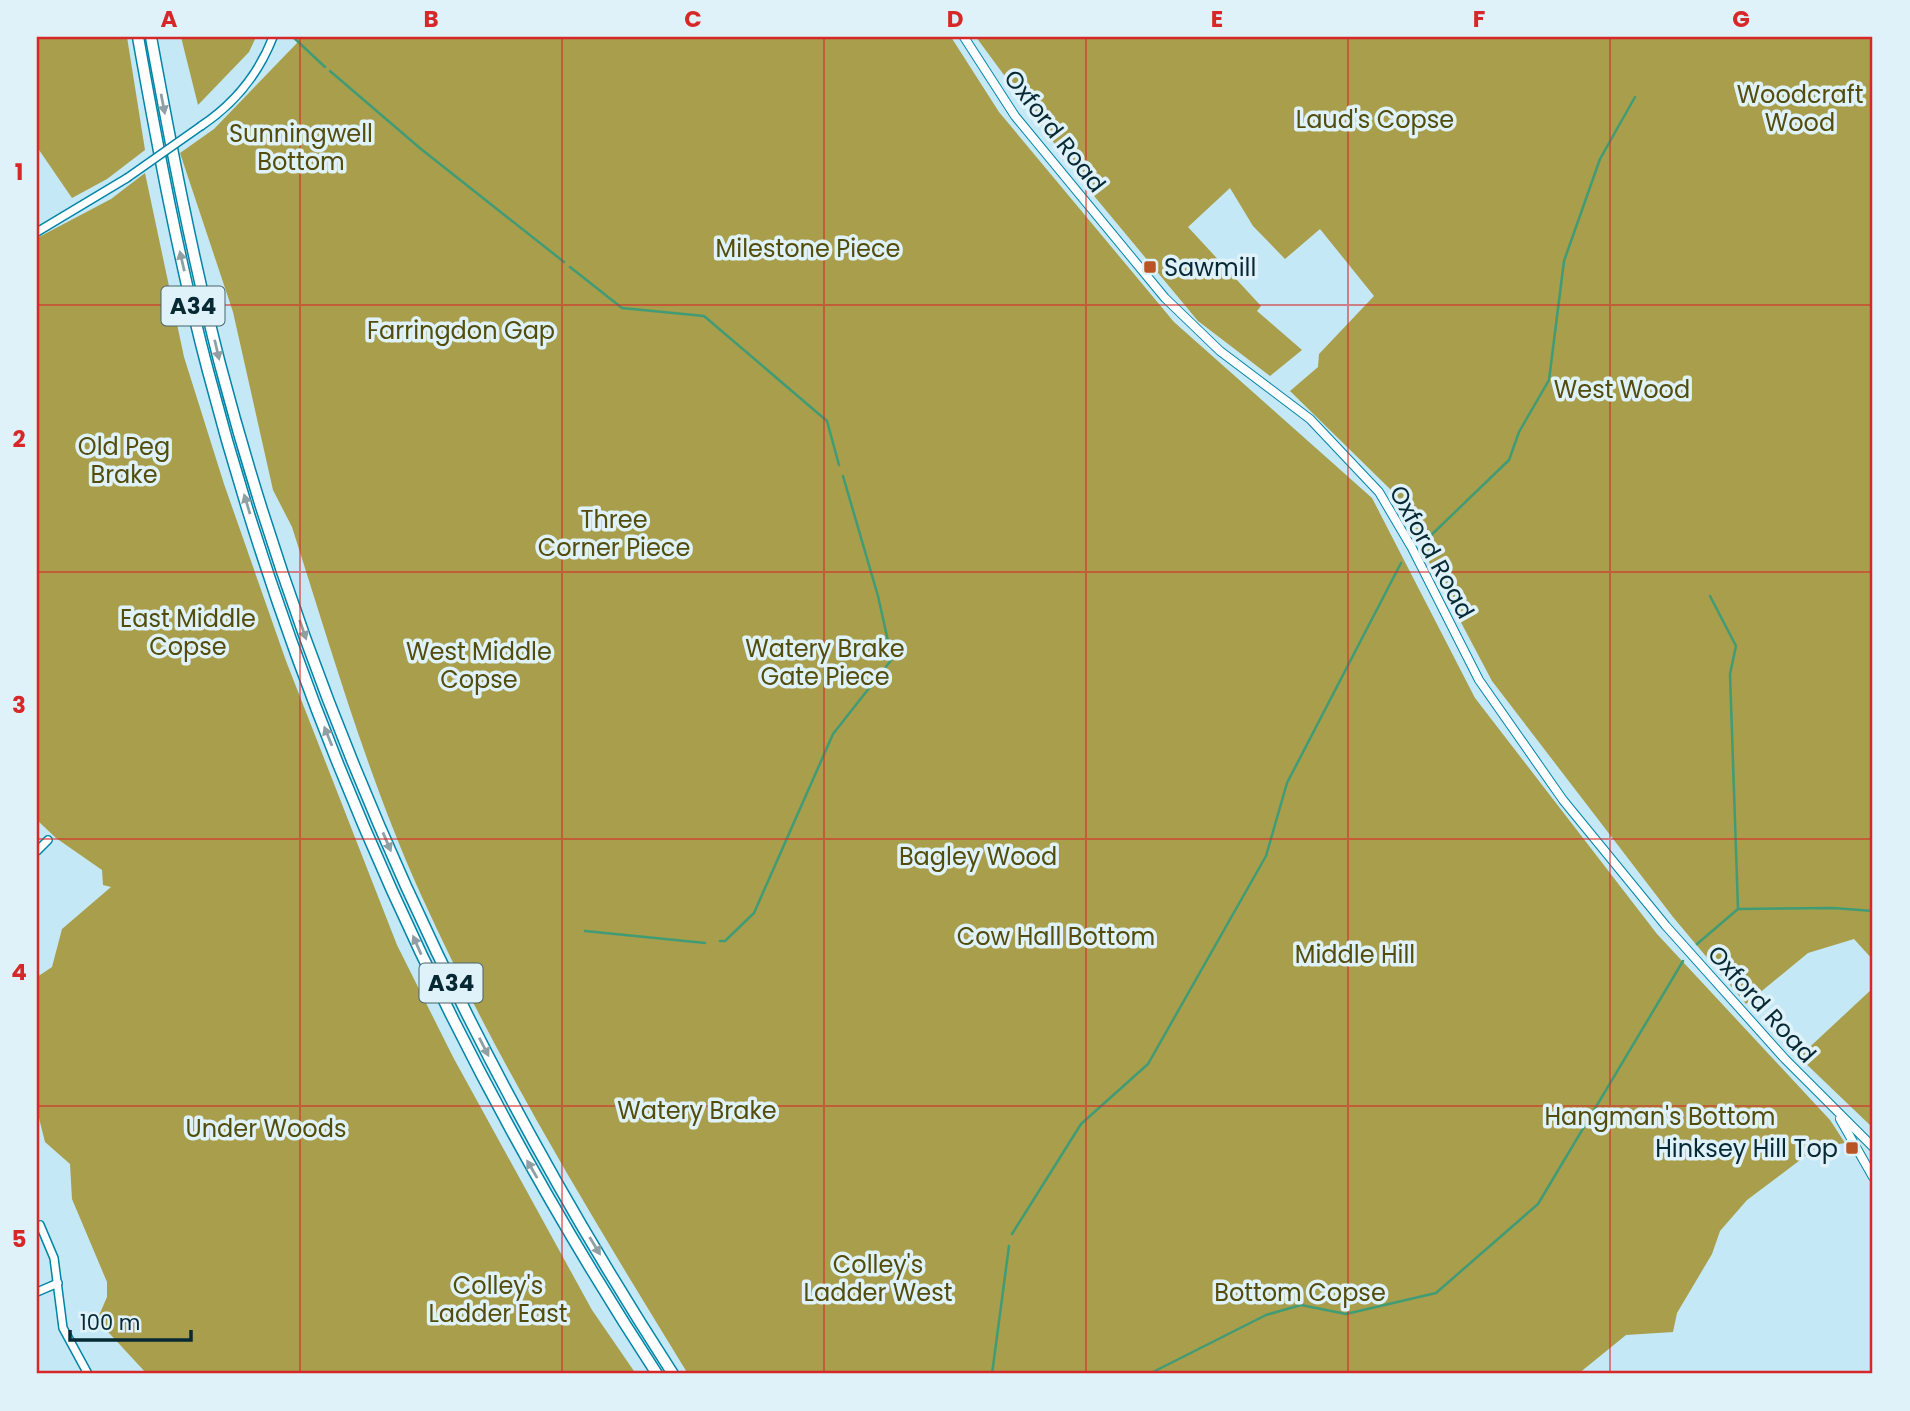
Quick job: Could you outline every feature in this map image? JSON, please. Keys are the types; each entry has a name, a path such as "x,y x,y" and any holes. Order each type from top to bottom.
{"highway":[{"name":"A34","path":"138,37 165,188 207,370 267,569 310,692 391,887 500,1112 657,1374"},
{"name":"A34","path":"151,37 179,186 220,364 281,566 323,686 403,881 494,1067 554,1177 673,1374"}],"street":[{"path":"37,232 127,178 229,104 250,80 273,37"},
{"name":"Oxford Road","path":"964,37 1015,116 1165,298 1220,351 1310,419 1379,492 1412,548 1479,680 1563,800 1666,926 1837,1113 1872,1145"},
{"path":"37,851 48,840"},
{"name":"Oxford Road","path":"1837,1113 1873,1177"},
{"path":"40,1224 54,1258 63,1328 88,1374"},
{"path":"37,1292 58,1283"}],"green space":[{"path":"37,37 127,37 145,150 107,179 72,198 37,147"},
{"path":"181,37 256,37 249,52 198,105"},
{"name":"Bagley Wood","path":"298,37 951,37 999,112 1174,322 1372,498 1475,698 1657,934 1830,1120 1845,1143 1816,1148 1747,1200 1720,1231 1712,1254 1677,1313 1673,1332 1626,1335 1578,1374 688,1374 548,1140 451,959 385,807 336,668 292,527 273,490 233,312 180,153 214,129 297,43"},
{"name":"West Wood","path":"976,37 1873,37 1873,960 1854,939 1808,953 1746,1004 1673,917 1492,681 1391,490 1290,391 1318,367 1319,354 1374,296 1320,229 1285,259 1253,226 1230,188 1188,227 1261,306 1257,311 1302,350 1270,376 1198,321 1085,185"},
{"path":"145,173 184,357 224,484 286,661 397,945 453,1057 592,1310 636,1374 147,1374 97,1320 107,1297 107,1282 72,1199 70,1164 45,1142 39,1118 37,977 52,967 62,929 111,887 103,885 102,870 56,838 37,820 37,238 111,199"},
{"path":"1873,988 1873,1128 1799,1057"}],"waterway":[{"path":"293,37 325,67"},
{"path":"330,71 421,149 564,262"},
{"path":"1423,543 1509,460 1519,432 1549,380 1564,261 1600,159 1635,97"},
{"path":"570,267 622,308 704,316 827,421 839,465"},
{"path":"720,941 725,941 754,913 833,734 892,659 878,596 843,476"},
{"path":"1012,1234 1081,1124 1148,1064 1266,856 1287,783 1401,563"},
{"path":"1697,944 1738,909 1730,674 1736,646 1710,596"},
{"path":"1738,909 1833,908 1873,911"},
{"path":"585,931 705,943"},
{"path":"1149,1374 1266,1315 1301,1305 1346,1314 1436,1293 1538,1204 1683,961"},
{"path":"992,1374 1009,1246"}],"place":[{"name":"Sawmill","path":"1150,267"},
{"name":"Hinksey Hill Top","path":"1852,1148"}],"park label":[{"name":"Woodcraft Wood","path":"1800,108"},
{"name":"Laud's Copse","path":"1375,119"},
{"name":"Sunningwell Bottom","path":"301,147"},
{"name":"Milestone Piece","path":"808,248"},
{"name":"Farringdon Gap","path":"461,330"},
{"name":"Old Peg Brake","path":"124,460"},
{"name":"Three Corner Piece","path":"614,533"},
{"name":"East Middle Copse","path":"188,632"},
{"name":"Watery Brake Gate Piece","path":"825,662"},
{"name":"West Middle Copse","path":"479,665"},
{"name":"Cow Hall Bottom","path":"1056,936"},
{"name":"Middle Hill","path":"1355,954"},
{"name":"Watery Brake","path":"697,1110"},
{"name":"Hangman's Bottom","path":"1660,1116"},
{"name":"Under Woods","path":"266,1128"},
{"name":"Colley's Ladder West","path":"878,1278"},
{"name":"Bottom Copse","path":"1300,1292"},
{"name":"Colley's Ladder East","path":"498,1299"}]}
